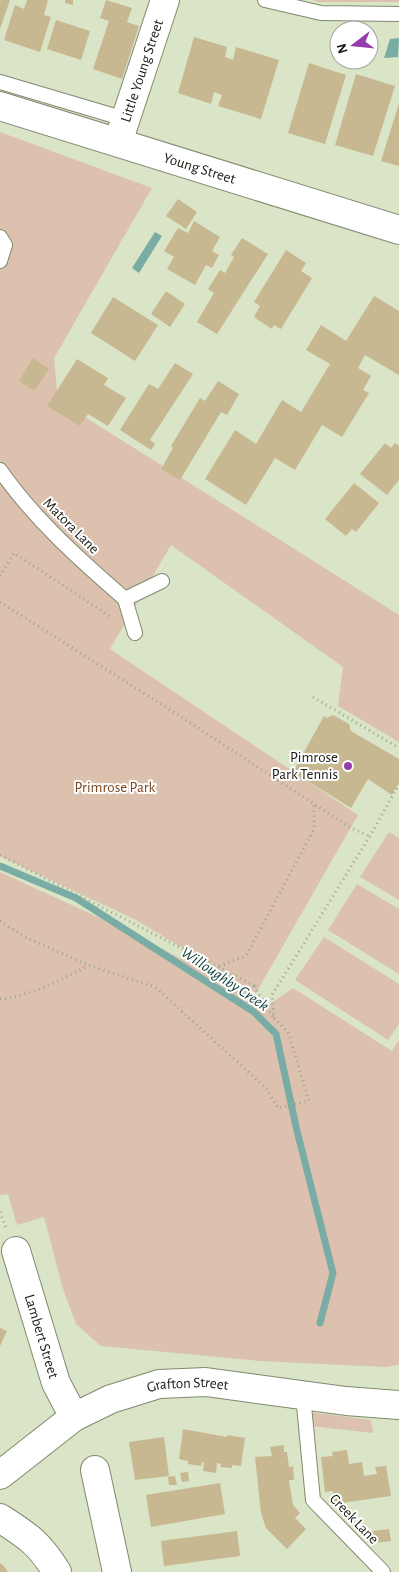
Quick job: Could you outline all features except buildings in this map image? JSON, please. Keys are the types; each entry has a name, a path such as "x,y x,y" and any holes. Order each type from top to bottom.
{"street":[{"name":"Little Young Street","path":"122,131 165,0"},
{"name":"Young Street","path":"0,106 122,131 399,230"},
{"name":"Lambert Street","path":"16,1251 56,1383 74,1417"},
{"name":"Grafton Street","path":"0,1475 74,1417 111,1399 159,1384 206,1382 303,1394 346,1402 399,1405"},
{"path":"95,1470 117,1572"},
{"path":"0,1518 32,1539 57,1572"}],"lane":[{"path":"265,0 321,13 399,14"},
{"path":"0,82 122,131"},
{"path":"0,237 5,245 0,261"},
{"name":"Matora Lane","path":"0,470 17,494 69,550 125,599"},
{"path":"135,633 125,599 162,582"},
{"name":"Creek Lane","path":"303,1394 313,1500 382,1572"}],"path":[{"path":"0,576 14,553 135,633"},
{"path":"0,602 175,713 350,828 370,836"},
{"path":"313,697 399,748"},
{"path":"274,1018 272,995 370,836 399,784"},
{"path":"218,966 246,956 314,829 314,805"},
{"path":"0,854 254,985 274,1018 288,1032 309,1101 278,1108 266,1088 155,987 88,965 25,937 0,921"},
{"path":"0,999 12,998 56,983 88,965"}],"green space":[{"path":"312,0 399,0 399,2 319,2"},
{"name":"Primrose Park","path":"0,132 152,188 54,358 58,400 399,615 399,742 338,706 343,667 171,545 110,649 358,815 256,993 138,921 0,856"},
{"path":"389,832 399,838 399,900 360,877"},
{"path":"0,872 115,925 270,1004 293,988 392,1051 399,1040 399,1365 385,1367 260,1361 101,1346 76,1324 63,1289 44,1217 17,1225 8,1194 0,1195"},
{"path":"357,884 399,909 399,974 328,930"},
{"path":"324,937 399,984 399,1024 388,1040 295,980"},
{"path":"309,1412 371,1420 373,1433 310,1426"}],"water":[{"path":"399,38 398,57 384,58 390,39"},
{"path":"155,232 162,236 139,273 132,268"}],"waterway":[{"name":"Willoughby Creek","path":"0,866 76,898 254,1012 276,1034 297,1131 333,1273 320,1323"}],"place":[{"name":"Pimrose Park Tennis","path":"348,766"}]}
